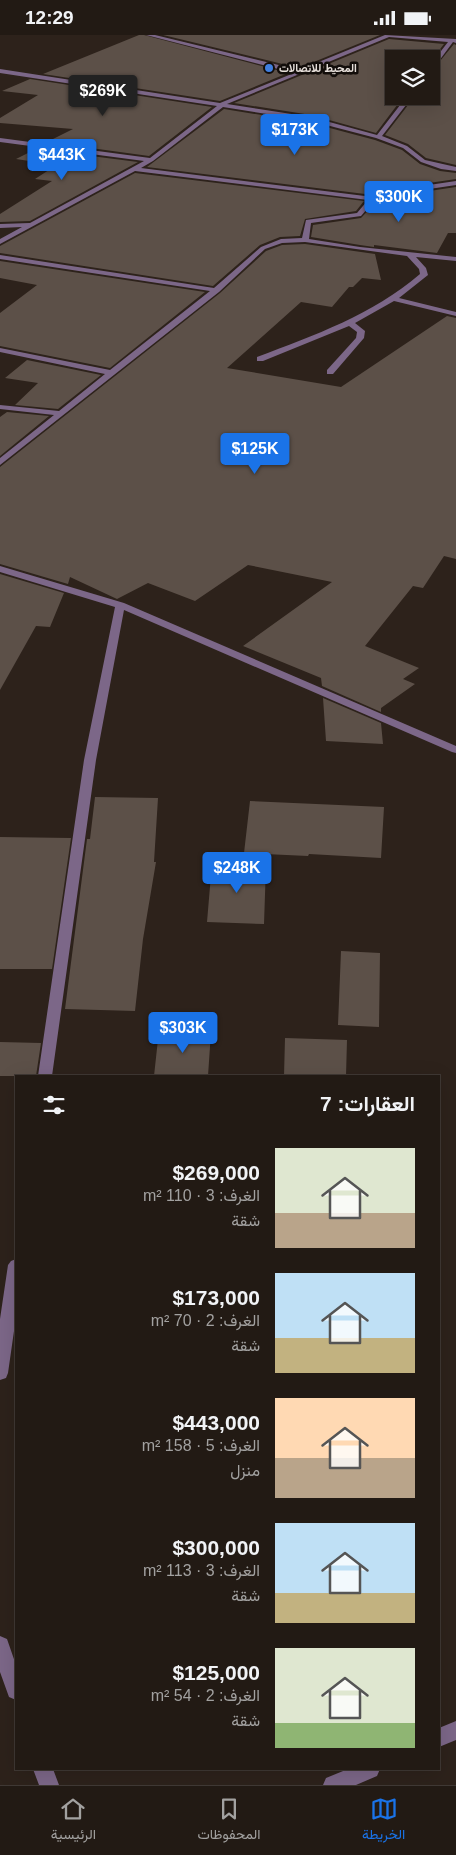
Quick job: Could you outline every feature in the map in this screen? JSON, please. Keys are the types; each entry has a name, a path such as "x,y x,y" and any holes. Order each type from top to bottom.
{"street":[{"path":"148,35 299,72"},
{"path":"0,242 151,160 223,104 390,35 454,41"},
{"path":"440,57 454,41"},
{"path":"0,71 312,119 378,137 405,147 423,161 441,167 456,169"},
{"path":"378,137 403,105"},
{"path":"0,140 151,160"},
{"path":"134,169 373,199 395,192 456,183"},
{"path":"305,240 308,221 359,215 373,199"},
{"path":"0,226 33,225"},
{"path":"0,462 59,413 216,290 263,248 282,241 305,240 456,259"},
{"path":"260,359 349,323 408,291 424,275 422,268 409,253"},
{"path":"0,257 216,290"},
{"path":"393,299 456,314"},
{"path":"330,372 360,337 361,331 349,323"},
{"path":"0,350 112,373"},
{"path":"0,407 59,413"},
{"path":"0,569 120,605 456,751"},
{"path":"45,1075 90,760 120,605"},
{"path":"0,1373 15,1272"},
{"path":"0,1645 15,1688"},
{"path":"440,1738 456,1730"},
{"path":"44,1770 49,1785"},
{"path":"333,1785 368,1770"}],"building":[{"path":"139,35 288,73 220,101 43,74"},
{"path":"163,35 380,35 299,68"},
{"path":"389,39 444,44 439,50 385,50 385,105 397,105 376,133 311,115 234,103"},
{"path":"454,44 456,45 456,165 426,158 408,144 385,135 408,105 440,105 440,61"},
{"path":"30,79 212,107 149,156 47,142 73,129 0,123 0,118 38,95 2,91"},
{"path":"224,109 311,123 375,140 402,150 420,164 440,171 456,173 456,179 395,188 373,195 147,167"},
{"path":"36,149 138,162 30,221 0,222 0,214 52,181 35,179 52,168 44,167 49,164 16,159"},
{"path":"135,173 364,201 356,211 305,219 300,236 280,237 260,245 213,286 0,253 0,246"},
{"path":"456,187 456,233 448,233 437,253 374,245 374,247 311,237 313,225 361,218 376,202 396,196"},
{"path":"305,244 375,254 381,280 362,278 353,287 349,287 332,307 301,302 227,368 341,387 447,316 456,318 456,559 444,556 423,588 413,586 365,646 419,668 403,679 415,684 381,708 381,712 322,686 321,678 243,646 332,582 248,565 195,601 148,583 117,599 70,577 68,584 0,564 0,467 220,293 266,251 282,245"},
{"path":"0,261 205,292 110,368 0,346 0,313 37,285 0,278"},
{"path":"27,360 101,375 58,409 15,405 38,383 5,378"},
{"path":"7,412 49,416 0,456 0,417"},
{"path":"0,574 64,593 50,627 36,626 0,690"},
{"path":"323,698 381,723 383,744 326,741"},
{"path":"95,797 158,798 154,862 156,862 143,939 135,1011 65,1009 87,839 90,839"},
{"path":"250,801 384,807 381,858 244,853"},
{"path":"0,837 71,838 52,969 0,969"},
{"path":"212,863 266,865 264,924 207,922"},
{"path":"341,951 380,953 379,1027 338,1025"},
{"path":"159,1030 211,1032 208,1075 154,1075"},
{"path":"285,1038 347,1040 346,1075 284,1075"},
{"path":"0,1042 41,1043 36,1075 0,1076"}],"place":[{"name":"المحيط للاتصالات","path":"269,68"}]}
